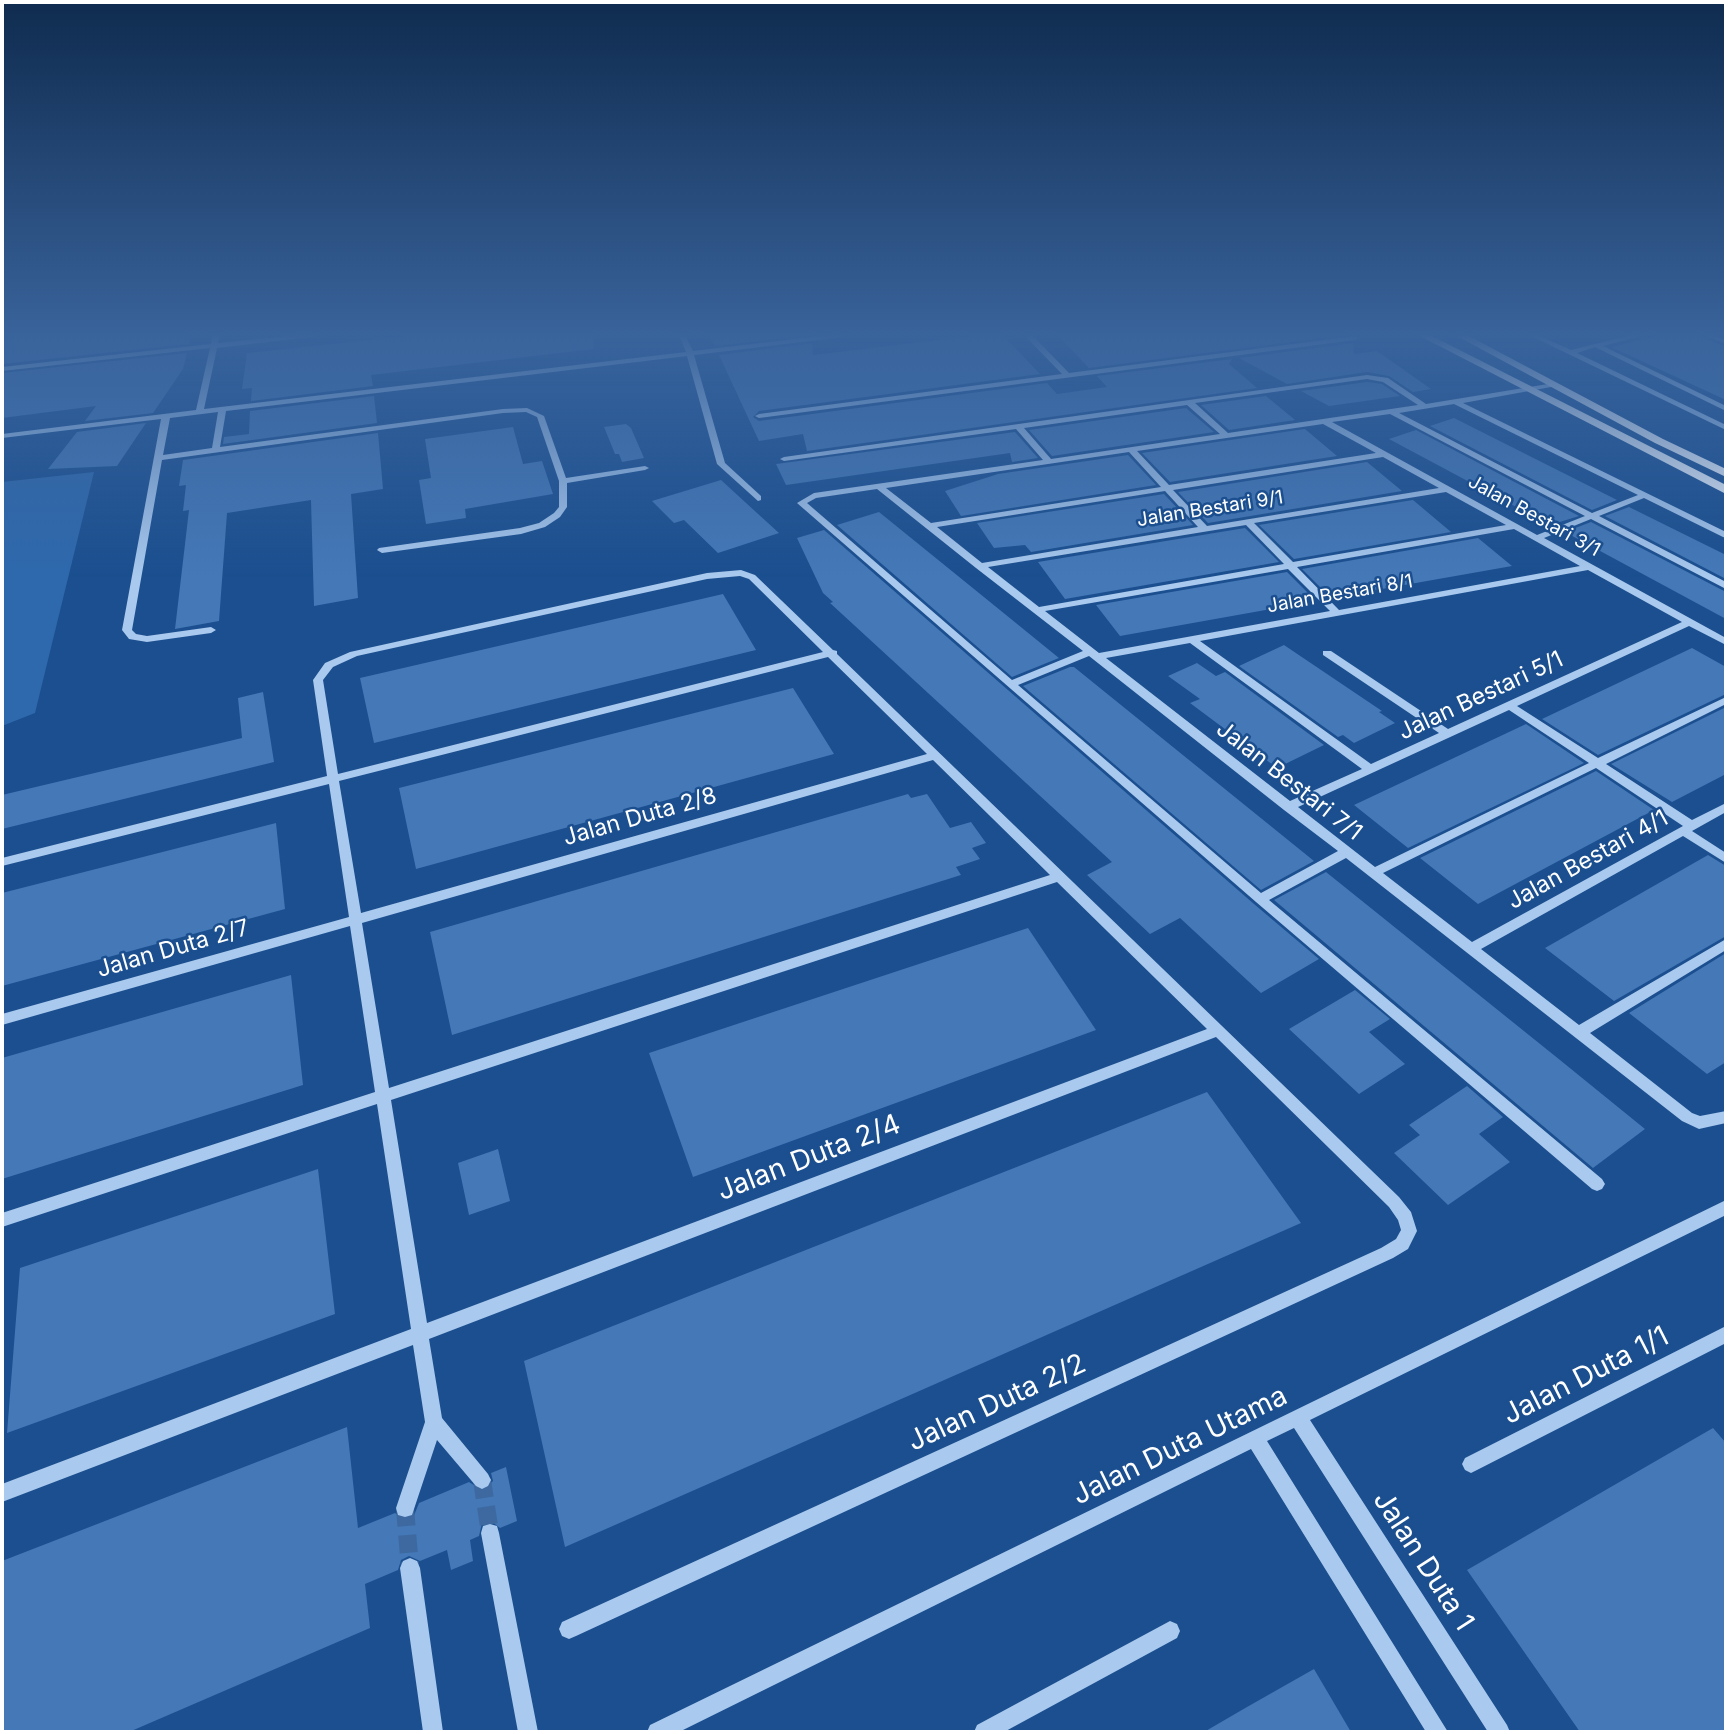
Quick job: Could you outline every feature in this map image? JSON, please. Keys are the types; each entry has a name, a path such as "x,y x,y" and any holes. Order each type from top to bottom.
{"main road":[{"path":"1581,416 1726,490"},
{"path":"1613,416 1726,473"}],"street":[{"path":"2,436 166,416 127,630 133,637 147,639 211,630"},
{"path":"216,450 221,416"},
{"path":"158,458 481,416"},
{"path":"382,550 521,531 542,525 563,507 562,481 540,416"},
{"path":"708,416 721,464 758,498"},
{"path":"784,459 1090,416"},
{"path":"1205,416 1226,435"},
{"path":"1358,416 814,495 801,503 1260,899 1597,1184"},
{"path":"1400,416 1726,586"},
{"path":"1483,416 1726,535"},
{"path":"1701,416 1726,428"},
{"name":"Jalan Bestari 3/1","path":"1324,421 1726,642"},
{"path":"1018,426 1048,461"},
{"path":"1131,449 1204,528"},
{"path":"928,526 1384,454"},
{"path":"562,481 645,468"},
{"name":"Jalan Bestari 7/1","path":"878,486 1674,1108 1699,1123 1726,1117"},
{"name":"Jalan Bestari 9/1","path":"979,566 1447,489"},
{"path":"1537,538 1645,495"},
{"path":"1247,521 1337,612"},
{"path":"1036,610 1515,526"},
{"name":"Jalan Bestari 8/1","path":"1093,654 1191,639 1590,567"},
{"path":"405,1508 434,1422 318,680 329,665 354,654 726,573 741,573 761,583 1217,1031"},
{"name":"Jalan Bestari 5/1","path":"1288,807 1690,622"},
{"path":"1191,639 1370,769"},
{"path":"2,862 833,653"},
{"path":"1326,653 1448,734"},
{"path":"1010,684 1093,654"},
{"path":"1373,873 1726,700"},
{"path":"1509,705 1598,763 1726,859"},
{"name":"Jalan Duta 2/8","path":"355,920 936,755"},
{"name":"Jalan Bestari 4/1","path":"1470,949 1726,807"},
{"path":"1260,899 1346,852"},
{"path":"2,1220 1058,877"},
{"name":"Jalan Duta 2/7","path":"2,1020 355,920"},
{"path":"1578,1033 1726,944"},
{"name":"Jalan Duta 2/2","path":"569,1629 1402,1244 1409,1231 1405,1217 1394,1202 1217,1031"},
{"name":"Jalan Duta 2/4","path":"2,1493 1217,1031"},
{"name":"Jalan Duta Utama","path":"657,1732 1726,1207"},
{"name":"Jalan Duta 1/1","path":"1471,1464 1726,1334"},
{"name":"Jalan Duta 1","path":"1299,1419 1500,1732"},
{"path":"434,1422 482,1480"},
{"path":"1256,1440 1438,1732"},
{"path":"490,1533 528,1732"},
{"path":"410,1568 433,1732"},
{"path":"984,1732 1170,1631"}],"shaded area":[{"path":"94,472 35,713 2,726 2,482"}],"building":[{"path":"89,416 128,416 85,421"},
{"path":"250,416 376,416 377,423 223,444 224,437 249,434"},
{"path":"747,416 754,416 759,421 798,416 1058,416 807,451 803,434 759,441"},
{"path":"1129,416 1195,416 1214,432 1052,456 1029,430"},
{"path":"1213,416 1290,416 1295,420 1229,430"},
{"path":"1454,418 1617,500 1592,510 1430,426"},
{"path":"146,423 117,466 48,469 77,432"},
{"path":"626,424 631,428 644,458 622,462 619,454 615,454 604,427"},
{"path":"513,427 523,464 542,461 553,494 465,509 466,518 426,524 419,480 431,478 425,439"},
{"path":"1305,429 1337,456 1170,482 1142,453"},
{"path":"1416,430 1579,516 1550,525 1389,439"},
{"path":"1015,432 1038,458 1012,462 1010,453 786,485 776,464"},
{"path":"378,433 383,489 351,494 358,598 314,606 311,500 227,513 219,621 175,629 189,510 183,511 186,485 179,486 183,460"},
{"path":"1128,455 1156,485 961,516 945,491 998,474"},
{"path":"1367,462 1402,491 1208,523 1178,492"},
{"path":"721,480 779,533 718,553 684,520 674,523 652,501"},
{"path":"1164,494 1193,525 1031,552 1025,545 994,548 977,523"},
{"path":"1413,500 1451,532 1294,559 1259,525"},
{"path":"1629,507 1726,555 1726,579 1605,516"},
{"path":"879,512 1059,658 1012,677 837,525"},
{"path":"1591,522 1726,592 1726,619 1565,532"},
{"path":"1245,528 1279,562 1065,599 1038,562"},
{"path":"824,530 1319,959 1261,993 1180,918 1150,934 1087,875 1112,862 830,603 833,602 823,593 797,538"},
{"path":"1478,538 1512,566 1331,598 1302,569"},
{"path":"1287,572 1316,601 1120,636 1096,605"},
{"path":"723,594 756,650 374,743 360,678"},
{"path":"1284,645 1382,711 1379,712 1395,723 1354,743 1343,735 1338,737 1239,666"},
{"path":"1692,648 1726,667 1726,694 1598,755 1542,719"},
{"path":"1197,663 1216,676 1225,672 1324,745 1277,768 1190,703 1200,699 1168,676"},
{"path":"1074,667 1314,861 1261,890 1023,686"},
{"path":"793,688 834,754 416,869 399,788"},
{"path":"263,692 274,762 2,829 2,795 242,738 238,698"},
{"path":"1726,707 1726,774 1672,802 1611,764"},
{"path":"1526,724 1584,763 1408,848 1354,805"},
{"path":"1596,771 1654,810 1478,904 1420,858"},
{"path":"908,794 911,798 927,794 950,828 971,822 986,843 972,848 980,859 956,867 961,875 452,1035 430,932"},
{"path":"276,823 285,909 2,986 2,893"},
{"path":"1708,855 1726,866 1726,936 1614,1001 1545,948"},
{"path":"1326,872 1645,1129 1593,1168 1274,900"},
{"path":"1028,928 1096,1030 693,1177 649,1053"},
{"path":"1726,953 1726,1062 1707,1074 1629,1013"},
{"path":"291,975 303,1085 2,1179 2,1058"},
{"path":"1355,990 1390,1019 1369,1032 1405,1064 1359,1094 1289,1029"},
{"path":"1467,1086 1503,1117 1479,1134 1510,1162 1448,1205 1394,1153 1420,1135 1409,1125"},
{"path":"1207,1092 1301,1223 565,1547 524,1361"},
{"path":"498,1149 510,1201 469,1215 458,1163"},
{"path":"318,1169 335,1314 7,1433 20,1268"},
{"path":"347,1427 358,1528 395,1513 404,1520 413,1518 419,1503 469,1482 483,1491 493,1481 491,1473 506,1467 517,1521 500,1528 491,1521 482,1523 479,1536 470,1540 473,1561 451,1570 447,1550 420,1561 409,1556 401,1560 398,1570 365,1584 370,1628 129,1732 2,1732 2,1561"},
{"path":"1713,1428 1726,1443 1726,1732 1580,1732 1467,1570"},
{"path":"1314,1669 1351,1732 1204,1732 1247,1707"}],"tunnel":[{"path":"482,1480 490,1533"},
{"path":"405,1508 410,1568"}]}
